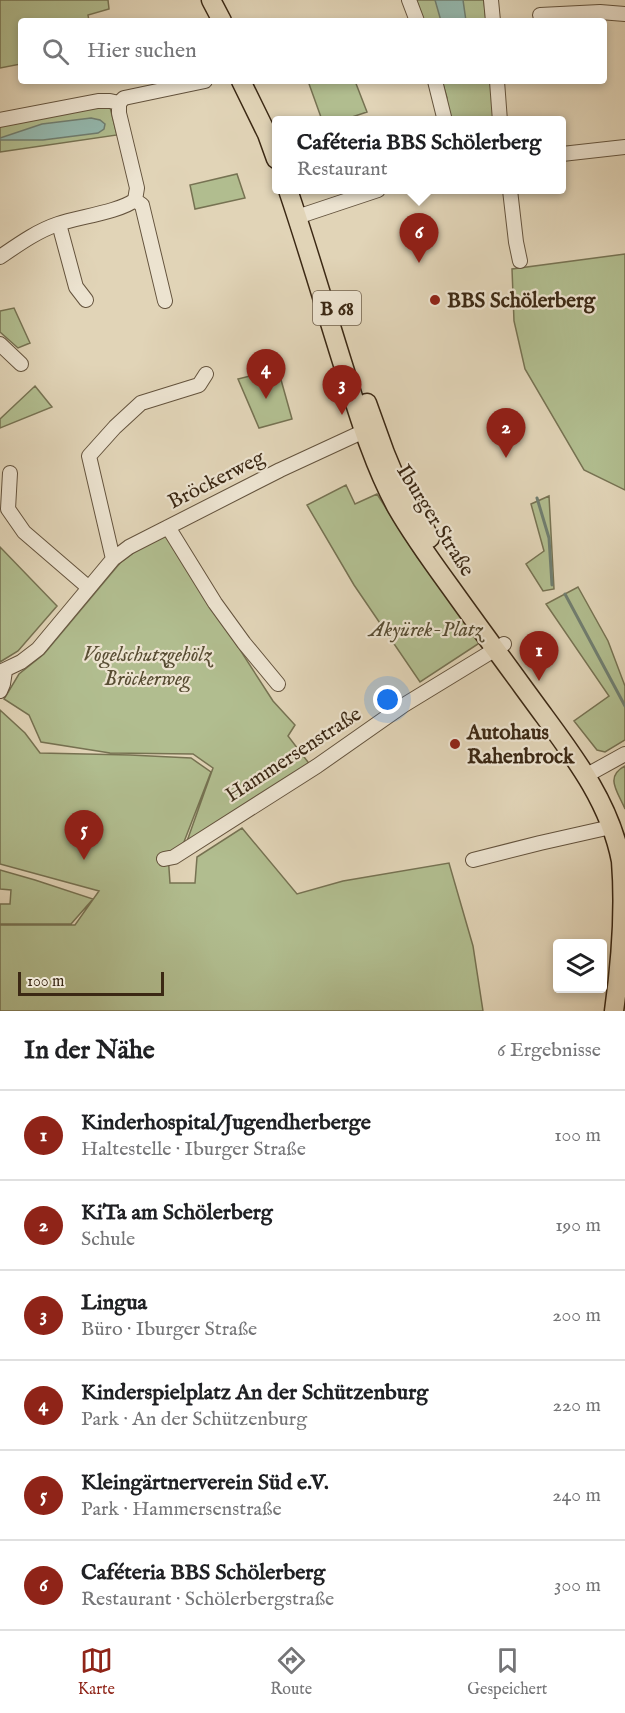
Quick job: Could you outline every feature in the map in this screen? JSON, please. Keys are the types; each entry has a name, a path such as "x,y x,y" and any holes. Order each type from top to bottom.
{"main road":[{"path":"198,0 208,18"},
{"path":"211,0 220,18"},
{"path":"242,84 272,148"},
{"path":"255,84 272,119"},
{"name":"Iburger Straße","path":"291,194 302,215 369,428 381,475 398,509 426,553 500,646 612,799 625,896 624,933 615,1011"},
{"name":"Iburger Straße","path":"300,194 302,215"}],"street":[{"path":"410,0 416,18"},
{"path":"491,0 494,18"},
{"path":"540,15 600,6 625,14"},
{"path":"0,256 40,231 125,206 135,200 137,188 119,113 119,103 124,98 191,84"},
{"path":"436,84 444,116"},
{"path":"497,84 500,116"},
{"path":"0,120 98,101 119,103"},
{"path":"566,153 625,147"},
{"path":"302,215 363,194"},
{"path":"511,194 520,261"},
{"path":"135,200 142,205 165,301"},
{"path":"58,224 76,287 86,300"},
{"path":"0,344 21,364"},
{"path":"113,558 89,456 141,403 199,385 206,374"},
{"name":"Bröckerweg","path":"0,691 3,684 2,672 21,662 38,649 113,558 129,547 280,470 369,428"},
{"path":"10,473 8,509 24,532 88,588"},
{"path":"168,527 215,603 278,684"},
{"name":"Hammersenstraße","path":"164,859 174,857 317,766 404,705 500,646"},
{"path":"591,772 625,754"},
{"path":"473,860 540,843 618,832"}],"green space":[{"path":"0,0 108,0 109,9 88,15 88,18 18,18 18,65 0,68"},
{"path":"416,0 484,0 486,18 422,18"},
{"path":"309,84 356,84 367,112 355,116 321,116"},
{"path":"443,84 492,84 495,116 448,116 445,103 447,98"},
{"path":"99,106 110,107 117,135 0,152 0,125"},
{"path":"237,174 245,198 195,209 190,185"},
{"path":"625,254 625,490 584,470 525,369 514,321 512,269"},
{"path":"14,308 30,343 18,348 0,332 0,311"},
{"path":"278,369 292,419 259,428 238,379"},
{"path":"35,386 52,407 0,428 0,419"},
{"name":"Akyürek-Platz","path":"346,485 355,504 377,494 417,557 481,642 420,682 354,585 307,505"},
{"path":"549,496 554,589 543,591 526,564 544,551 531,504"},
{"name":"Vogelschutzgehölz Bröckerweg","path":"166,535 273,701 295,725 288,736 311,766 186,844 213,768 193,754 110,753 41,742 29,715 4,699 19,674 44,654 120,563 136,551"},
{"path":"0,547 57,606 18,651 0,662"},
{"path":"578,587 608,641 625,686 625,740 605,752 597,750 574,721 609,696 546,604"},
{"path":"0,710 25,733 40,753 191,758 211,772 182,847 168,854 170,883 195,883 197,857 242,828 297,894 343,881 449,863 473,946 483,1011 0,1011 0,925 75,925 99,891 0,864"},
{"path":"625,766 625,809 616,791 614,780 615,775"},
{"path":"0,870 93,899 71,924 0,924 0,904 10,904 11,890 0,889"}],"water":[{"path":"435,0 463,0 466,18 440,18"},
{"path":"91,118 105,124 104,129 98,133 43,140 0,140 0,138 42,124"}],"waterway":[{"path":"537,498 549,538 552,585"},
{"path":"565,594 625,706"}],"place":[{"name":"Caféteria BBS Schölerberg","path":"419,263"},
{"name":"BBS Schölerberg","path":"435,300"},
{"name":"Kinderspielplatz An der Schützenburg","path":"266,399"},
{"name":"Lingua","path":"342,415"},
{"name":"KiTa am Schölerberg","path":"506,458"},
{"name":"Kinderhospital/Jugendherberge","path":"539,681"},
{"name":"Autohaus Rahenbrock","path":"455,744"},
{"name":"Kleingärtnerverein Süd e.V.","path":"84,860"}]}
